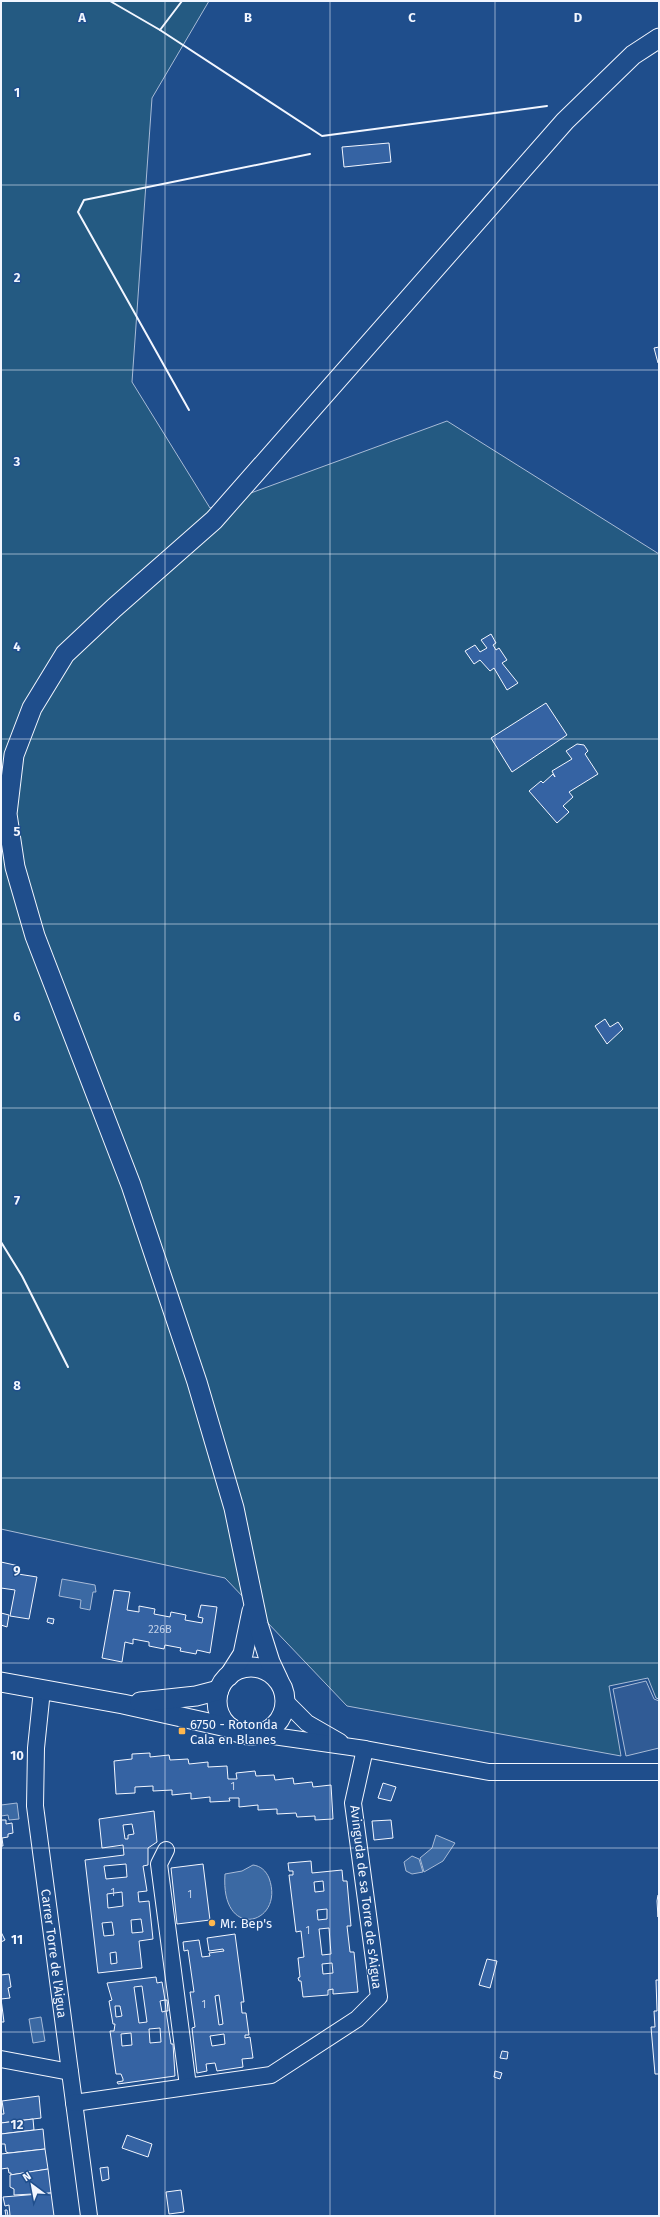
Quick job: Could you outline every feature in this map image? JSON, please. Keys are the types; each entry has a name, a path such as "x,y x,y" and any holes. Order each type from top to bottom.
{"street":[{"path":"259,1734 274,1726 282,1715 286,1701 284,1689 270,1662 253,1603 250,1579 234,1508 197,1382 131,1185 35,936 15,867 7,814 14,755 32,708 65,654 114,608 214,520 565,121 633,55 659,38"},
{"path":"231,1728 222,1718 218,1708 224,1683 243,1654 249,1632 253,1603"},
{"path":"123,1704 196,1696 224,1683 237,1670 252,1667 272,1673 278,1679"},
{"path":"1,1682 123,1704 231,1728 245,1734 259,1734 365,1748 489,1772 659,1772"},
{"name":"Carrer Torre de l'Aigua","path":"42,1690 36,1748 35,1806 89,2216"},
{"path":"286,1701 307,1723 346,1746"},
{"name":"Avinguda de sa Torre de s'Aigua","path":"188,2086 272,2075 358,2019 379,1997 353,1803 365,1748"},
{"path":"74,2103 188,2086 159,1864 166,1850"},
{"path":"1,2059 70,2072"}],"shaded area":[{"path":"1,1 209,1 152,98 132,382 210,508 447,421 659,554 659,1699 656,1698 648,1678 609,1686 621,1756 347,1706 225,1578 1,1529"},
{"path":"62,1579 95,1585 96,1592 93,1592 90,1610 80,1608 81,1600 59,1596"},
{"path":"646,1681 654,1699 659,1701 659,1748 626,1756 613,1689"},
{"path":"17,1803 19,1819 9,1820 8,1815 1,1816 1,1805"},
{"path":"436,1835 455,1843 443,1861 424,1872 420,1858 432,1848"},
{"path":"412,1856 419,1859 423,1872 412,1874 406,1871 404,1862"},
{"path":"253,1865 263,1869 266,1873 269,1878 272,1894 269,1906 261,1915 252,1919 241,1918 232,1910 226,1896 225,1874 242,1871"},
{"path":"41,2017 45,2041 33,2043 29,2019"}],"building":[{"path":"389,143 391,162 344,167 342,147"},
{"path":"659,347 659,363 658,363 654,348"},
{"path":"491,634 496,643 493,645 496,650 499,648 507,660 502,663 518,683 507,690 494,668 490,671 480,660 474,664 465,651 475,645 480,652 487,648 481,640"},
{"path":"546,703 567,735 512,772 491,738"},
{"path":"577,744 584,745 588,751 585,754 598,774 569,792 573,797 563,806 569,812 557,823 529,791 541,781 543,783 553,774 555,777 552,771 572,759 566,751"},
{"path":"605,1019 610,1027 618,1022 623,1029 607,1044 595,1026"},
{"path":"1,1562 19,1566 18,1574 37,1577 29,1619 10,1616 15,1590 1,1588"},
{"path":"114,1590 130,1592 127,1610 139,1612 139,1606 155,1609 154,1614 170,1617 171,1612 186,1615 185,1620 202,1623 203,1618 198,1617 201,1605 217,1607 210,1653 197,1650 196,1654 180,1651 181,1648 165,1645 164,1649 149,1646 149,1642 133,1639 133,1644 125,1642 122,1662 102,1658"},
{"path":"1,1613 9,1615 7,1627 1,1625"},
{"path":"48,1618 54,1619 53,1624 47,1622"},
{"path":"150,1753 150,1757 169,1755 170,1760 188,1759 189,1764 208,1762 208,1767 227,1766 228,1779 237,1779 236,1773 255,1771 256,1776 274,1775 275,1780 293,1778 294,1784 312,1782 313,1787 331,1785 333,1819 315,1820 315,1816 297,1817 296,1813 277,1814 277,1809 258,1810 258,1805 239,1807 239,1798 229,1798 230,1801 210,1802 210,1797 191,1799 191,1793 172,1795 172,1790 153,1791 153,1786 135,1787 135,1793 116,1794 114,1761 132,1759 132,1754"},
{"path":"383,1783 396,1787 391,1801 378,1798"},
{"path":"154,1811 157,1842 148,1848 148,1865 143,1866 147,1891 138,1892 139,1902 149,1901 153,1939 139,1941 142,1968 98,1973 85,1860 124,1855 123,1845 102,1848 99,1819","holes":["132,1824 134,1834 128,1835 128,1839 125,1839 123,1825","126,1864 127,1877 106,1879 104,1866","122,1892 123,1906 108,1908 107,1894","141,1919 143,1932 132,1933 131,1920","112,1922 114,1935 104,1936 102,1923","116,1952 117,1963 111,1964 110,1953"]},
{"path":"1,1820 6,1820 6,1824 12,1823 13,1833 8,1834 8,1837 2,1838 3,1846 1,1846"},
{"path":"391,1820 393,1838 374,1840 372,1821"},
{"path":"311,1861 312,1873 342,1870 343,1881 347,1881 351,1926 347,1926 350,1952 354,1952 358,1992 333,1994 333,1989 328,1990 328,1995 303,1997 301,1981 299,1981 298,1978 300,1977 298,1958 304,1957 301,1931 296,1932 289,1875 293,1875 293,1871 289,1871 288,1863","holes":["323,1881 324,1891 315,1892 314,1882","327,1909 327,1919 318,1920 317,1910","329,1928 331,1954 322,1955 319,1929","332,1963 333,1973 323,1974 322,1964"]},
{"path":"203,1864 210,1920 177,1924 171,1868"},
{"path":"659,1895 658,1917 657,1901"},
{"path":"1,1932 5,1940 1,1942"},
{"path":"235,1934 244,2002 241,2002 242,2013 246,2013 249,2035 245,2035 245,2038 250,2037 253,2058 242,2059 243,2067 217,2071 215,2063 206,2064 207,2071 197,2073 192,2028 195,2027 190,1992 194,1992 188,1950 184,1951 183,1942 199,1940 202,1957 210,1956 209,1953 224,1951 223,1949 209,1951 207,1938","holes":["219,1995 223,2024 219,2025 215,1996","224,2034 225,2044 212,2046 210,2036"]},
{"path":"487,1959 497,1961 490,1988 479,1985"},
{"path":"9,1974 11,1987 8,1988 10,1998 1,1999 1,1975"},
{"path":"156,1977 157,1983 162,1982 165,2000 160,2001 162,2012 166,2011 171,2044 173,2044 175,2076 118,2084 117,2082 123,2081 123,2079 121,2074 116,2074 110,2031 114,2031 115,2024 113,2024 109,2001 112,2000 107,1983","holes":["142,1986 147,2022 139,2023 134,1987","115,2006 120,2006 122,2016 116,2017","160,2028 161,2042 150,2043 149,2029","131,2033 132,2045 122,2046 121,2034"]},
{"path":"656,1980 659,1980 659,2074 655,2074 651,2027 655,2027 654,2011 657,2011"},
{"path":"1,1999 4,2022 1,2022"},
{"path":"165,2000 167,2000 168,2011 166,2011"},
{"path":"502,2051 508,2052 507,2059 500,2058"},
{"path":"495,2071 502,2073 500,2079 494,2077"},
{"path":"39,2096 41,2118 1,2123 1,2114 4,2114 2,2101"},
{"path":"33,2119 34,2130 1,2134 1,2123"},
{"path":"43,2129 45,2149 9,2153 6,2152 5,2144 1,2144 1,2134"},
{"path":"127,2135 152,2144 148,2157 122,2148"},
{"path":"45,2149 48,2169 11,2175 8,2168 1,2169 1,2154"},
{"path":"108,2167 109,2179 102,2181 100,2168"},
{"path":"48,2169 51,2193 14,2195 14,2189 10,2187 10,2175"},
{"path":"181,2190 184,2212 169,2214 166,2192"},
{"path":"51,2193 54,2216 8,2216 10,2215 9,2205 5,2206 3,2197"},
{"path":"5,2210 7,2210 8,2216 6,2216"}],"wall":[{"path":"110,1 160,30 182,1"},
{"path":"160,30 322,136 547,106"},
{"path":"189,410 78,212 84,200 310,154"},
{"path":"1,1242 22,1276 68,1367"}],"place":[{"name":"6750 - Rotonda Cala en Blanes","path":"182,1731"},
{"name":"Mr. Bep's","path":"212,1923"}]}
